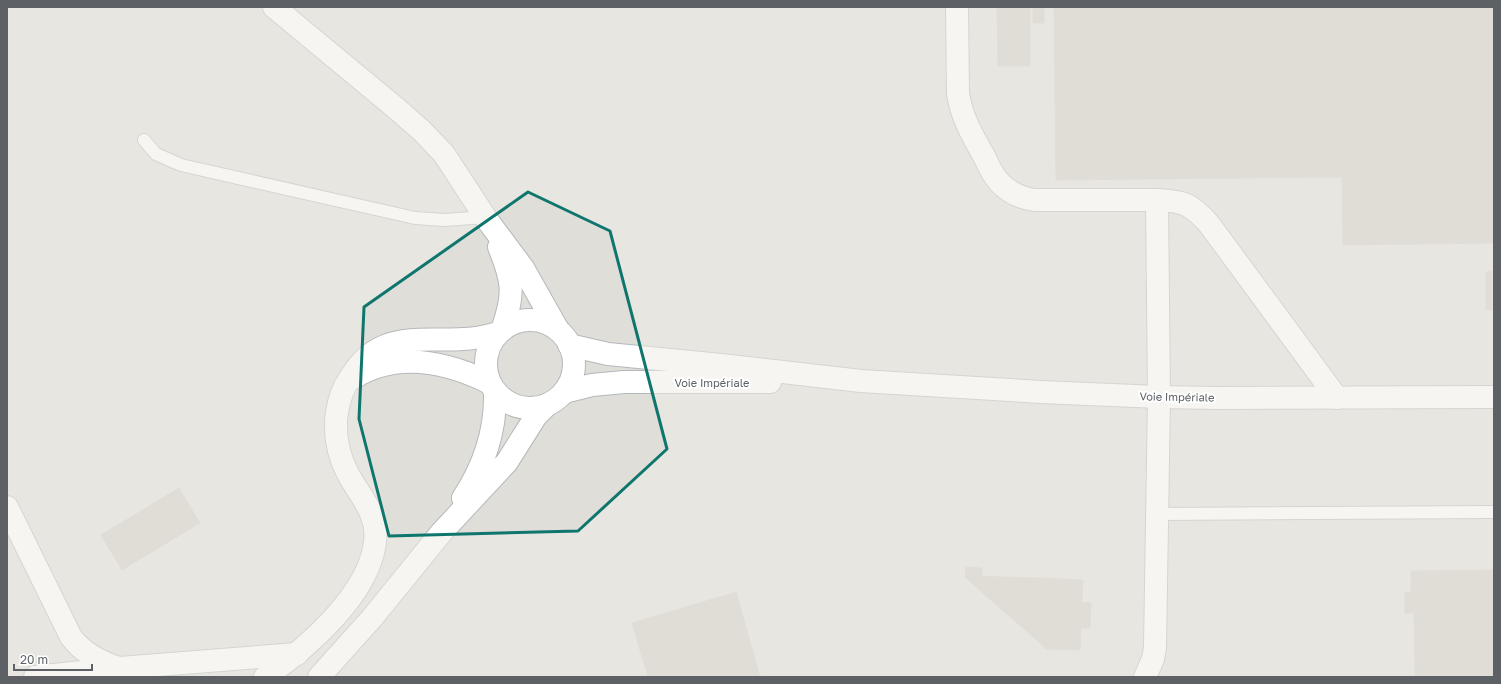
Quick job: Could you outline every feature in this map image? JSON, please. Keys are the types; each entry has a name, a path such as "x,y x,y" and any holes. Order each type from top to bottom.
{"street":[{"path":"274,7 422,131 444,154 485,216 524,268 564,338 573,358 573,372 571,381 564,392 558,399 547,405 536,416 507,462 441,533 372,618 319,677"},
{"path":"957,7 958,94 960,108 964,121 1000,183 1017,195 1034,200 1172,200 1182,202 1192,207 1200,213 1337,398"},
{"path":"1145,677 1156,648 1159,397 1157,200"},
{"path":"441,533 467,493 483,461 494,418 492,388 486,369 486,355 490,345 500,331 508,314 511,297 511,282 507,267 485,216"},
{"path":"265,677 297,654 332,620 353,594 371,560 376,542 375,525 365,501 348,474 341,457 336,437 337,416 341,395 345,385 365,358 386,346 403,342 469,339 500,331 515,322 530,320 545,323 564,338"},
{"name":"Voie Impériale","path":"564,338 608,354 861,381"},
{"path":"345,385 360,374 377,366 404,361 426,363 472,375 492,388 506,402 519,407 533,408 547,405"},
{"name":"Voie Impériale","path":"564,392 592,385 624,382 861,381 1159,397 1494,397"},
{"path":"7,507 71,637 86,653 106,664 120,668"},
{"path":"34,677 120,668 297,654"}],"lane":[{"path":"144,140 156,154 181,165 407,217 445,220 485,216"},
{"path":"1157,514 1494,512"}],"highlighted area":[{"path":"528,192 610,231 667,449 578,531 389,536 359,419 364,307"}],"shaded area":[{"path":"7,7 1494,7 1494,677 7,677"}],"building":[{"path":"997,7 1030,7 1030,66 998,66"},
{"path":"1033,7 1044,7 1044,23 1033,23"},
{"path":"1054,7 1494,7 1494,243 1343,245 1342,177 1056,180"},
{"path":"1492,271 1492,310 1486,310 1486,272"},
{"path":"179,488 200,523 122,570 101,535"},
{"path":"966,567 982,568 982,576 1002,577 1002,610 965,577"},
{"path":"1494,570 1494,677 1415,677 1414,613 1405,613 1405,592 1411,592 1411,571"},
{"path":"1002,577 1040,578 1040,643 1002,610"},
{"path":"1040,578 1083,580 1082,602 1091,603 1090,628 1081,628 1080,650 1046,649 1040,643"},
{"path":"736,592 760,677 648,677 632,623"}]}
